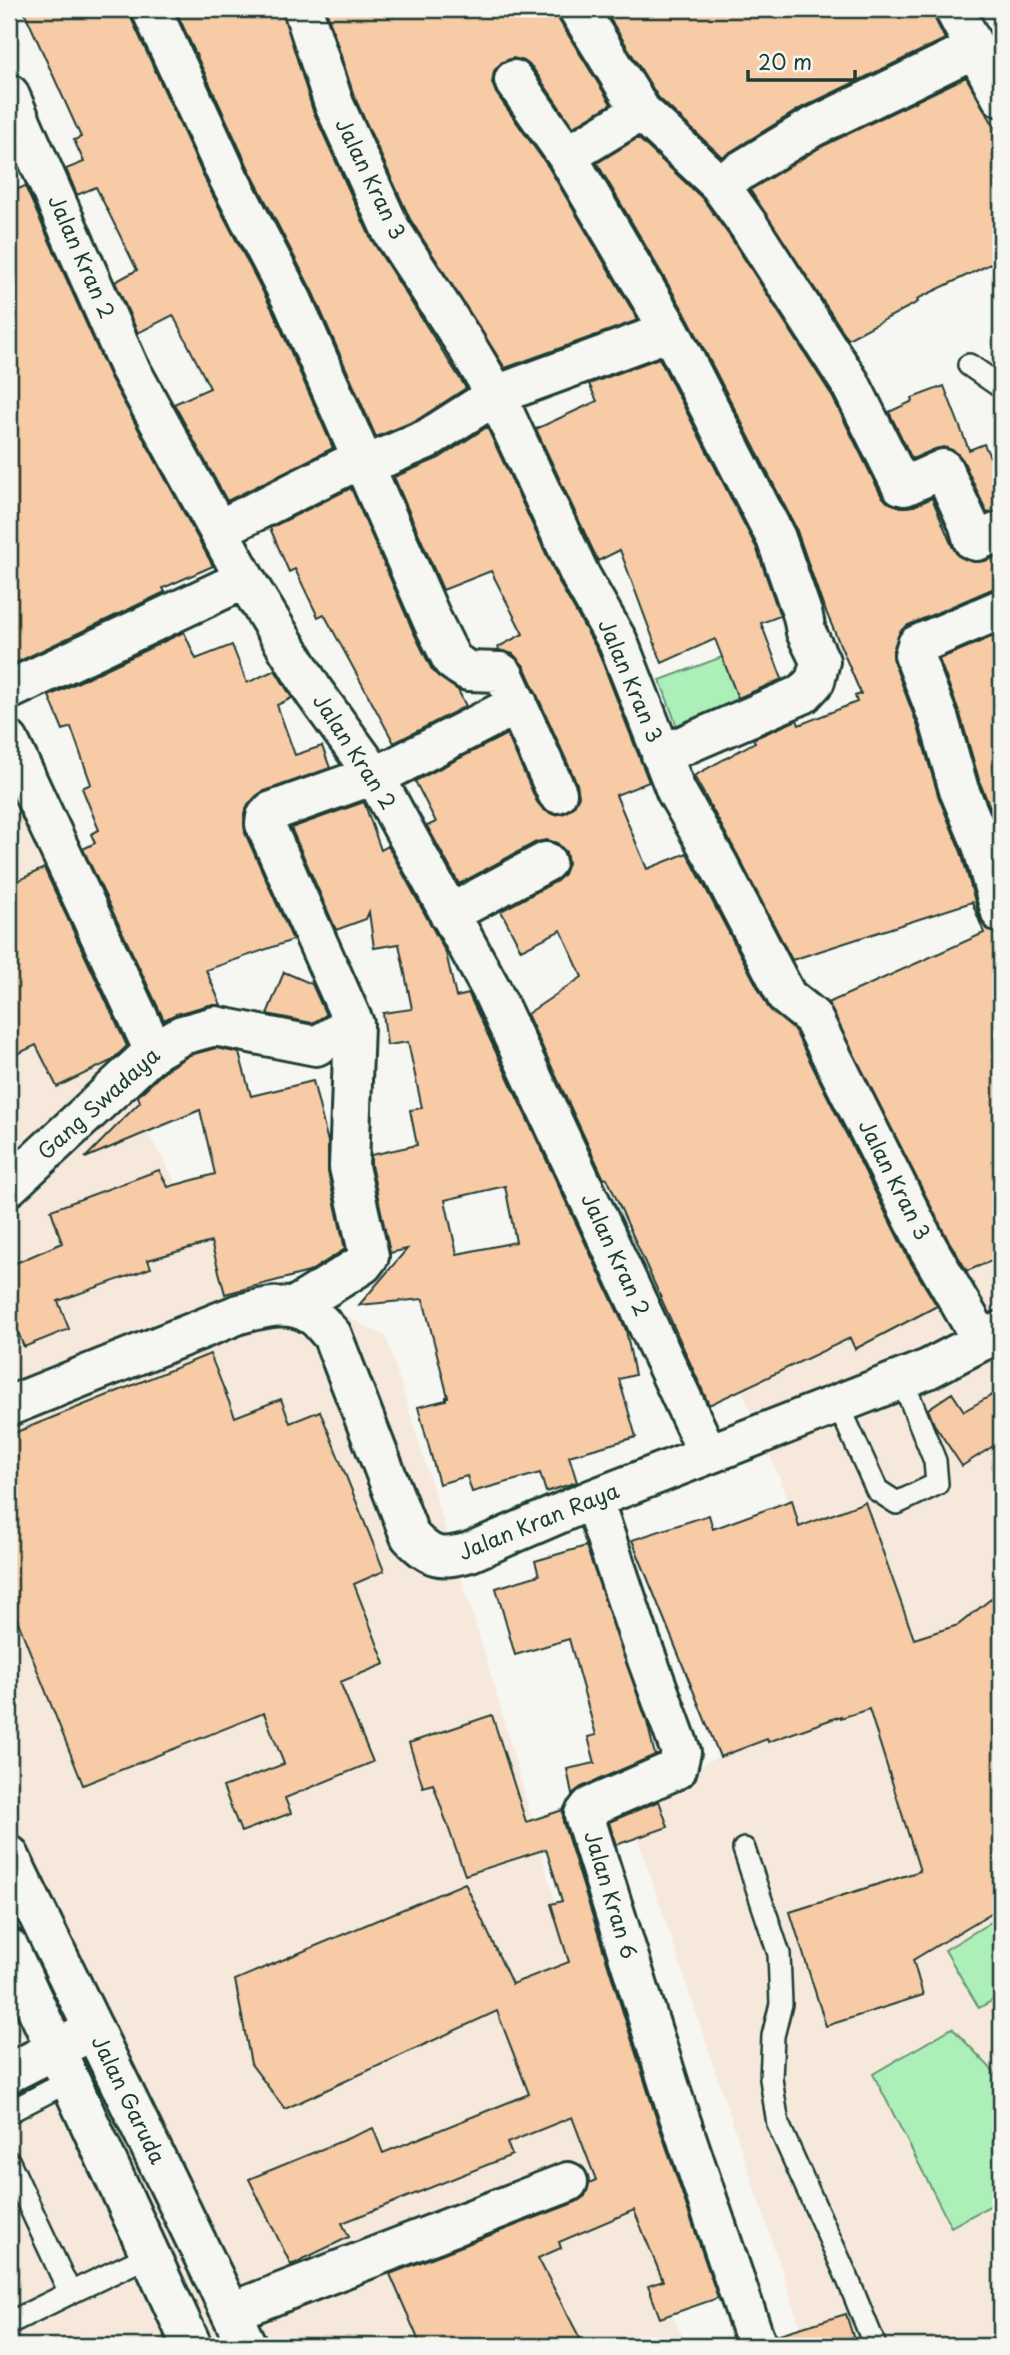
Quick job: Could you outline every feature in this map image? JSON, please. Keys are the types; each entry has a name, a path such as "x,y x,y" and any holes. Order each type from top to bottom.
{"street":[{"path":"151,9 229,179 293,302 452,660 468,671 500,672 504,675 557,793"},
{"name":"Jalan Kran 3","path":"303,9 334,104 391,230 496,395 581,577 618,642 676,790 718,864 786,997 812,1017 928,1248 991,1336"},
{"path":"578,9 641,111 719,184 749,226 850,383 901,485 905,486 943,469 973,540 977,541 1001,531"},
{"path":"954,9 1001,97"},
{"path":"719,184 811,128 976,48"},
{"path":"514,80 567,156 670,331 776,538 806,632 820,661 815,681 803,694 662,755"},
{"name":"Jalan Kran 2","path":"9,94 129,367 245,579 314,692 374,776 491,989 708,1454"},
{"path":"567,156 641,111"},
{"path":"218,530 362,462 427,439 496,395 670,331"},
{"path":"9,690 245,579"},
{"path":"1001,610 917,645 914,649 939,720 959,790 982,845 1001,913"},
{"path":"9,1406 239,1314 270,1306 294,1307 363,1264 369,1256 349,1167 354,1024 265,824 266,817 270,812 374,776 518,704"},
{"path":"9,741 154,1051"},
{"path":"449,914 546,862"},
{"name":"Gang Swadaya","path":"9,1186 154,1051 182,1035 215,1026 316,1046 354,1024"},
{"name":"Jalan Kran Raya","path":"294,1307 313,1315 332,1335 410,1536 425,1552 449,1557 470,1552 593,1499 928,1369 991,1336"},
{"name":"Jalan Kran 6","path":"593,1499 681,1752 677,1769 590,1807 584,1815 676,2107 757,2346"},
{"name":"Jalan Garuda","path":"9,1855 18,1897 94,2030 247,2346"},
{"path":"9,1948 192,2346"},
{"path":"9,2073 62,2066 94,2030"},
{"path":"231,2312 568,2182"}],"lane":[{"path":"969,365 1001,387"},
{"path":"838,1404 877,1490 897,1503 937,1483 936,1461 902,1379"},
{"path":"744,1849 779,1954 781,2004 773,2036 771,2079 778,2124 875,2346"},
{"path":"9,2112 62,2066"},
{"path":"9,2162 70,2293"},
{"path":"9,2323 150,2255"}],"shaded area":[{"path":"9,716 169,1061 133,1107 235,1286 333,1309 386,1337 489,1668 672,2315 687,2346 9,2346"},
{"path":"1001,976 1001,2346 807,2346 628,1808 720,1755 841,1622 695,1280 908,1162 874,1033"}],"green space":[{"path":"722,657 742,709 679,732 660,680"},
{"path":"1001,1916 1001,1996 979,2008 945,1950"},
{"path":"952,2028 998,2076 1001,2074 1001,2200 951,2227 873,2074"}],"building":[{"path":"23,9 129,9 209,188 273,311 333,448 227,501 174,404 210,388 173,315 138,333 115,282 137,270 96,187 77,195 66,169 84,162 74,140 81,137"},
{"path":"175,9 282,9 313,111 371,239 466,388 417,420 376,437 313,293 249,169"},
{"path":"326,9 556,9 559,20 611,104 573,127 532,67 524,61 513,58 502,62 494,71 492,83 496,93 549,168 638,320 505,368 410,219 354,96"},
{"path":"604,9 932,9 945,39 801,108 722,157 658,97"},
{"path":"966,77 1001,138 1001,259 917,299 918,302 848,339 750,190 821,147"},
{"path":"638,138 702,198 731,238 831,394 881,495 887,502 901,507 914,506 932,498 958,556 973,562 1001,555 1001,588 992,589 908,625 900,631 893,650 894,663 918,727 939,798 961,852 980,919 986,929 1001,934 1001,1257 967,1271 947,1238 828,1003 984,933 972,902 792,960 694,776 755,742 753,739 797,720 799,725 857,702 855,696 861,694 821,600 796,528 689,320 597,163"},
{"path":"25,186 110,377 213,566 163,588 165,592 9,666 9,193"},
{"path":"659,358 756,547 780,616 761,623 782,679 738,698 715,639 662,663 620,550 598,561 536,429 597,401 589,384"},
{"path":"944,386 969,450 984,444 990,457 1001,452 1001,510 987,513 963,460 955,451 944,447 912,459 889,412 913,401 912,398"},
{"path":"487,427 561,586 598,651 649,782 616,795 647,869 687,853 768,1007 795,1031 908,1258 937,1306 855,1349 850,1338 709,1405 607,1178 604,1179 527,1014 582,977 561,930 521,950 501,911 557,881 564,874 568,863 566,852 557,843 547,840 536,842 459,884 427,826 436,822 415,781 507,734 537,802 544,810 554,815 565,813 574,806 579,796 577,784 524,666 513,654 499,650 498,647 523,634 491,571 443,590 394,477 439,458"},
{"path":"351,488 432,670 458,690 466,706 394,743 324,614 318,617 295,569 289,572 270,528"},
{"path":"184,632 196,659 232,645 247,683 275,670 292,698 277,705 295,755 322,746 330,768 262,792 249,803 244,814 245,833 293,940 206,970 221,1005 209,1005 164,1020 83,849 95,843 91,834 99,830 82,788 91,784 71,727 63,730 49,696"},
{"path":"1001,633 1001,834 980,783 960,714 939,659"},
{"path":"364,802 381,850 388,846 446,953 456,997 469,994 626,1330 635,1375 619,1379 636,1437 569,1456 577,1482 546,1492 540,1473 472,1492 467,1476 439,1484 418,1407 446,1400 448,1397 423,1299 359,1305 407,1249 390,1253 371,1155 417,1145 410,1110 422,1108 408,1042 387,1045 383,1013 412,1009 399,944 374,948 369,912 366,919 336,930 291,828","holes":["505,1186 516,1242 457,1254 445,1200"]},
{"path":"44,868 127,1046 111,1061 57,1087 36,1045 9,1058 9,885"},
{"path":"284,972 312,984 326,1015 312,1023 267,1014"},
{"path":"216,1048 239,1053 251,1096 313,1081 328,1142 328,1172 345,1249 309,1272 225,1294 211,1242 148,1260 151,1268 58,1301 69,1329 24,1347 9,1310 9,1266 62,1243 51,1210 159,1170 168,1187 215,1174 200,1110 85,1158 140,1102 138,1096 167,1069 190,1055"},
{"path":"210,1354 235,1417 281,1399 290,1423 320,1411 384,1571 354,1584 385,1664 340,1682 373,1762 285,1798 291,1813 241,1832 223,1787 284,1764 264,1713 83,1785 9,1599 9,1435"},
{"path":"1001,1390 1001,1441 962,1466 934,1424 928,1409 952,1393 964,1411"},
{"path":"792,1500 799,1527 865,1502 914,1639 958,1625 1001,1591 1001,1907 913,1960 923,1995 826,2026 790,1912 920,1871 869,1709 768,1742 767,1739 720,1757 632,1540 709,1515 713,1529"},
{"path":"586,1546 647,1722 655,1755 581,1787 572,1794 567,1769 595,1763 588,1737 596,1735 569,1639 515,1655 496,1588 539,1575 535,1561"},
{"path":"492,1715 526,1822 563,1810 563,1822 655,2114 718,2298 660,2318 648,2286 663,2281 634,2210 559,2242 561,2248 538,2258 584,2346 421,2346 390,2274 576,2202 585,2196 589,2183 596,2180 572,2117 507,2143 512,2155 342,2223 349,2237 291,2265 249,2179 373,2128 383,2153 529,2094 497,2011 285,2109 251,2064 235,1980 465,1883 512,1984 569,1962 551,1904 562,1901 546,1849 465,1875 433,1784 423,1787 409,1743"},
{"path":"659,1801 668,1827 616,1845 609,1822"},
{"path":"846,2314 856,2346 778,2346 776,2335"}]}
